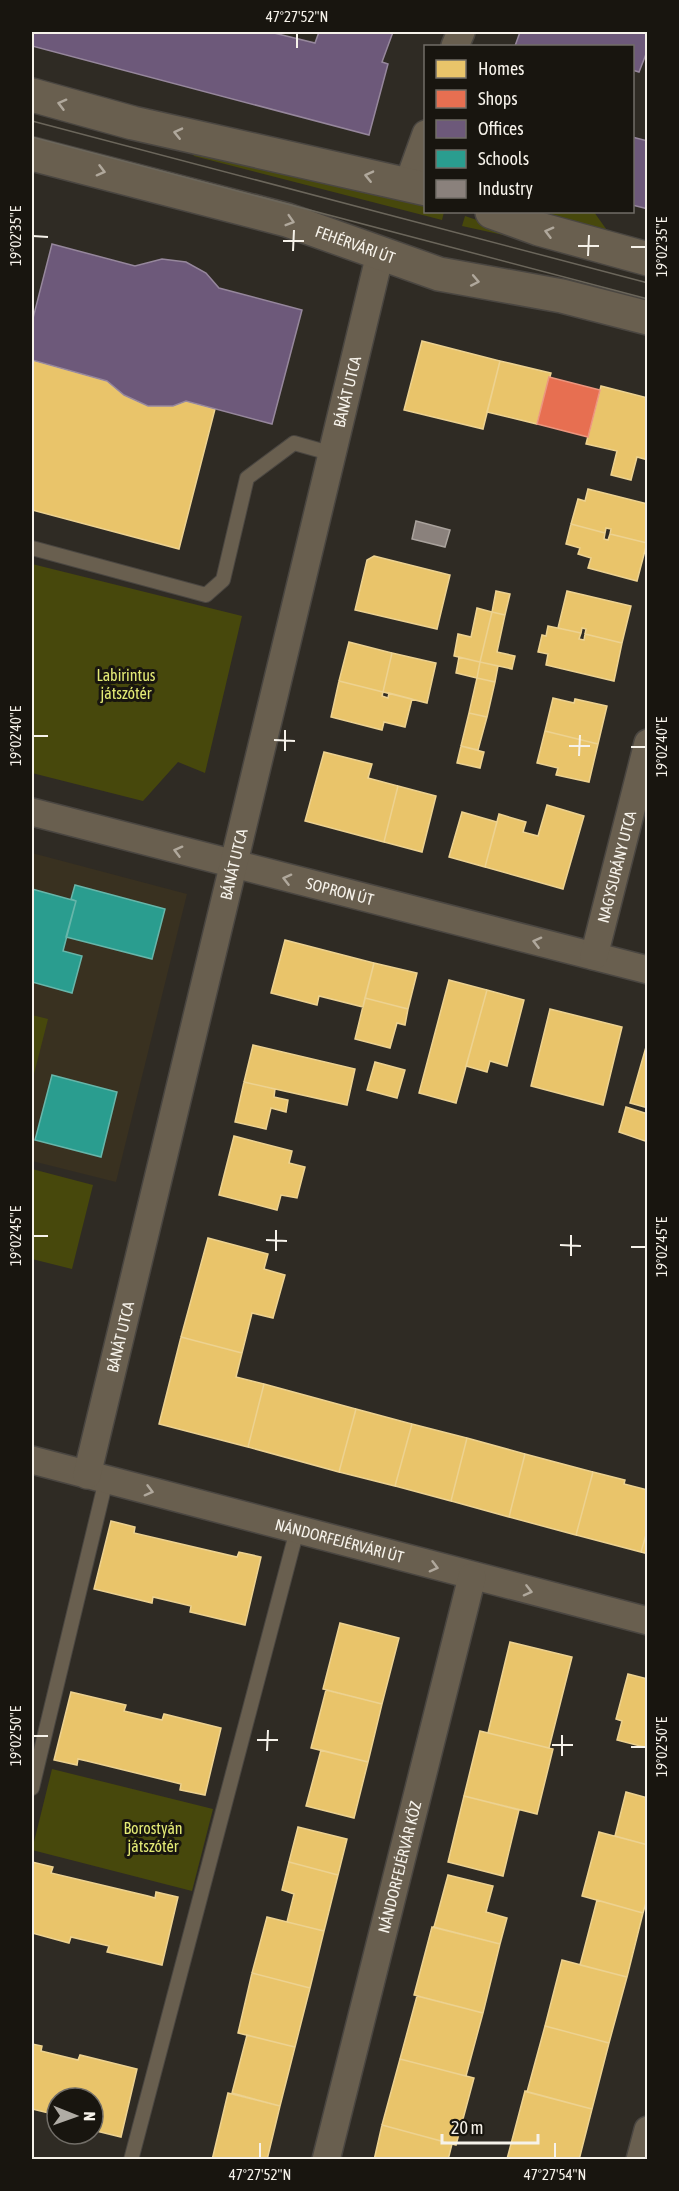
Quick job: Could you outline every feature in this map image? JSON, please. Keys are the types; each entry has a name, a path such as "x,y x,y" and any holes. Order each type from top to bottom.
{"street":[{"path":"32,95 133,123 417,187 424,146"},
{"name":"FEHÉRVÁRI ÚT","path":"32,154 287,220 332,234 380,254 439,274 562,296 648,318"},
{"path":"495,213 539,229 648,259"},
{"name":"BÁNÁT UTCA","path":"97,1477 235,866 380,254"},
{"name":"NAGYSURÁNY UTCA","path":"594,956 648,743"},
{"name":"SOPRON ÚT","path":"32,812 235,866 648,970"},
{"name":"NÁNDORFEJÉRVÁRI ÚT","path":"32,1460 472,1577 648,1621"},
{"name":"NÁNDORFEJÉRVÁR KÖZ","path":"326,2160 472,1577"},
{"path":"640,2160 648,2130"}],"lane":[{"path":"32,548 206,596 223,580 247,478 294,442 333,454"},
{"path":"32,1788 97,1477"},
{"path":"131,2160 297,1530"}],"shaded area":[{"path":"32,853 187,894 116,1182 32,1161"}],"green space":[{"path":"191,152 243,157 424,205 424,213 444,213 442,220 194,156"},
{"path":"537,213 595,213 609,233"},
{"path":"465,216 524,236 526,240 462,226"},
{"name":"Labirintus játszótér","path":"32,564 242,616 205,773 178,762 143,801 32,773"},
{"path":"32,1015 48,1019 32,1082"},
{"path":"32,1169 93,1185 72,1269 32,1259"},
{"name":"Borostyán játszótér","path":"52,1769 213,1809 192,1891 32,1850"}],"building: Homes":[{"path":"422,341 500,361 483,429 404,410"},
{"path":"32,360 107,381 124,395 148,406 173,406 186,401 215,409 179,549 32,510"},
{"path":"500,361 551,373 537,424 487,412"},
{"path":"601,386 648,398 648,460 637,457 631,480 611,475 617,451 586,444"},
{"path":"588,489 648,504 647,543 610,534 611,529 606,528 605,533 571,524 578,499 585,501"},
{"path":"571,524 605,533 604,539 608,540 610,534 647,543 637,581 588,568 591,558 578,554 580,548 566,544"},
{"path":"374,556 450,575 437,629 355,610 367,560"},
{"path":"496,591 510,594 505,615 492,612"},
{"path":"567,591 631,606 622,643 585,634 586,629 582,628 581,633 558,628"},
{"path":"477,608 492,612 480,662 454,656 458,634 471,637"},
{"path":"492,612 505,615 497,652 515,656 512,669 480,662"},
{"path":"548,626 581,633 579,639 584,640 585,634 622,643 614,681 546,665 548,654 538,652 542,635 546,636"},
{"path":"349,642 392,653 383,692 339,681"},
{"path":"392,653 436,663 427,703 383,692"},
{"path":"459,657 480,662 477,678 456,673"},
{"path":"480,662 498,666 495,682 477,678"},
{"path":"477,678 495,682 487,717 469,713"},
{"path":"339,681 383,692 382,696 388,698 389,693 412,699 405,727 384,722 382,730 331,717"},
{"path":"553,698 574,703 575,699 607,706 598,744 545,731"},
{"path":"469,713 487,717 478,750 461,746"},
{"path":"545,731 598,744 589,782 556,775 558,768 537,763"},
{"path":"461,746 484,752 480,768 457,763"},
{"path":"324,752 372,764 368,778 398,786 384,842 305,821"},
{"path":"398,786 436,796 422,852 384,842"},
{"path":"547,805 584,816 563,889 485,867 499,814 526,822 523,832 538,836"},
{"path":"462,812 497,822 485,867 449,857"},
{"path":"285,940 374,963 363,1007 319,996 317,1005 271,993"},
{"path":"374,963 417,973 408,1009 365,998"},
{"path":"449,980 487,990 456,1103 419,1093"},
{"path":"487,990 524,1000 507,1066 490,1061 487,1072 466,1066"},
{"path":"365,998 408,1009 405,1025 397,1023 390,1048 355,1039"},
{"path":"550,1009 622,1027 603,1105 531,1086"},
{"path":"648,1040 648,1108 630,1103"},
{"path":"253,1045 355,1069 347,1105 244,1082"},
{"path":"375,1062 405,1070 397,1098 367,1090"},
{"path":"244,1082 275,1089 274,1097 288,1100 286,1112 271,1108 266,1129 235,1122"},
{"path":"626,1107 648,1114 648,1142 619,1132"},
{"path":"234,1136 292,1151 289,1163 305,1167 297,1198 281,1195 277,1210 219,1195"},
{"path":"208,1238 268,1254 264,1269 285,1275 273,1318 252,1313 242,1353 181,1337"},
{"path":"181,1337 242,1353 236,1377 264,1384 248,1447 159,1424"},
{"path":"264,1384 356,1409 339,1472 248,1447"},
{"path":"356,1409 412,1424 395,1486 339,1472"},
{"path":"412,1424 467,1438 451,1501 395,1486"},
{"path":"467,1438 525,1454 509,1517 451,1501"},
{"path":"525,1454 593,1472 576,1535 509,1517"},
{"path":"593,1472 625,1480 624,1484 648,1490 648,1528 641,1552 576,1535"},
{"path":"111,1521 135,1527 134,1533 237,1557 239,1552 261,1557 245,1625 190,1612 191,1606 153,1597 152,1603 94,1589"},
{"path":"648,1528 648,1554 641,1552"},
{"path":"340,1623 399,1638 382,1704 323,1689"},
{"path":"510,1642 572,1657 549,1748 488,1733"},
{"path":"628,1674 648,1679 648,1748 617,1740 622,1721 616,1719"},
{"path":"326,1690 382,1704 368,1762 311,1748"},
{"path":"71,1692 126,1705 124,1711 162,1720 164,1714 221,1728 205,1795 180,1790 181,1784 87,1761 78,1759 77,1765 54,1760"},
{"path":"480,1731 553,1749 537,1814 464,1796"},
{"path":"321,1750 368,1762 354,1818 306,1806"},
{"path":"626,1792 648,1798 648,1845 615,1836"},
{"path":"464,1796 519,1810 503,1876 448,1862"},
{"path":"298,1827 347,1839 338,1875 289,1862"},
{"path":"599,1832 648,1845 648,1896 643,1913 582,1896"},
{"path":"32,1862 53,1867 51,1873 155,1898 156,1892 178,1897 162,1965 107,1952 109,1946 71,1937 69,1943 32,1933"},
{"path":"289,1862 338,1875 324,1931 287,1922 294,1894 282,1890"},
{"path":"448,1875 493,1886 486,1912 507,1918 500,1944 434,1927"},
{"path":"597,1900 643,1913 627,1977 580,1965"},
{"path":"267,1917 324,1931 310,1988 252,1973"},
{"path":"432,1927 500,1944 483,2013 414,1995"},
{"path":"562,1960 627,1977 609,2043 545,2026"},
{"path":"252,1973 310,1988 295,2047 238,2033"},
{"path":"417,1996 483,2013 466,2076 400,2059"},
{"path":"545,2026 609,2043 592,2109 527,2092"},
{"path":"247,2035 295,2047 280,2106 232,2093"},
{"path":"32,2044 42,2046 41,2051 78,2060 80,2055 137,2069 121,2137 105,2133 105,2086 45,2086 45,2112 32,2109"},
{"path":"400,2059 474,2078 456,2145 382,2125"},
{"path":"525,2091 592,2109 579,2160 507,2159"},
{"path":"228,2093 280,2106 267,2160 212,2160"},
{"path":"382,2125 452,2144 448,2160 374,2160"}],"building: Shops":[{"path":"549,377 600,390 588,437 537,424"}],"building: Offices":[{"path":"32,32 270,32 315,43 319,32 393,32 382,62 388,64 369,135 32,46"},
{"path":"520,32 648,32 648,49 639,72 634,71 634,45 515,45"},
{"path":"634,138 648,141 648,209 634,206"},
{"path":"52,244 135,266 162,259 186,262 206,273 219,288 302,310 272,424 186,401 173,406 148,406 124,395 107,381 32,360 32,322"}],"building: Schools":[{"path":"75,885 165,909 152,959 66,937 76,901 71,899"},
{"path":"32,889 76,901 63,951 82,956 72,993 32,982"},
{"path":"52,1075 117,1092 101,1157 35,1140"}],"building: Industry":[{"path":"416,521 450,530 445,547 412,539"}],"tram line":[{"path":"32,121 648,283"},
{"path":"32,137 648,299"}]}
